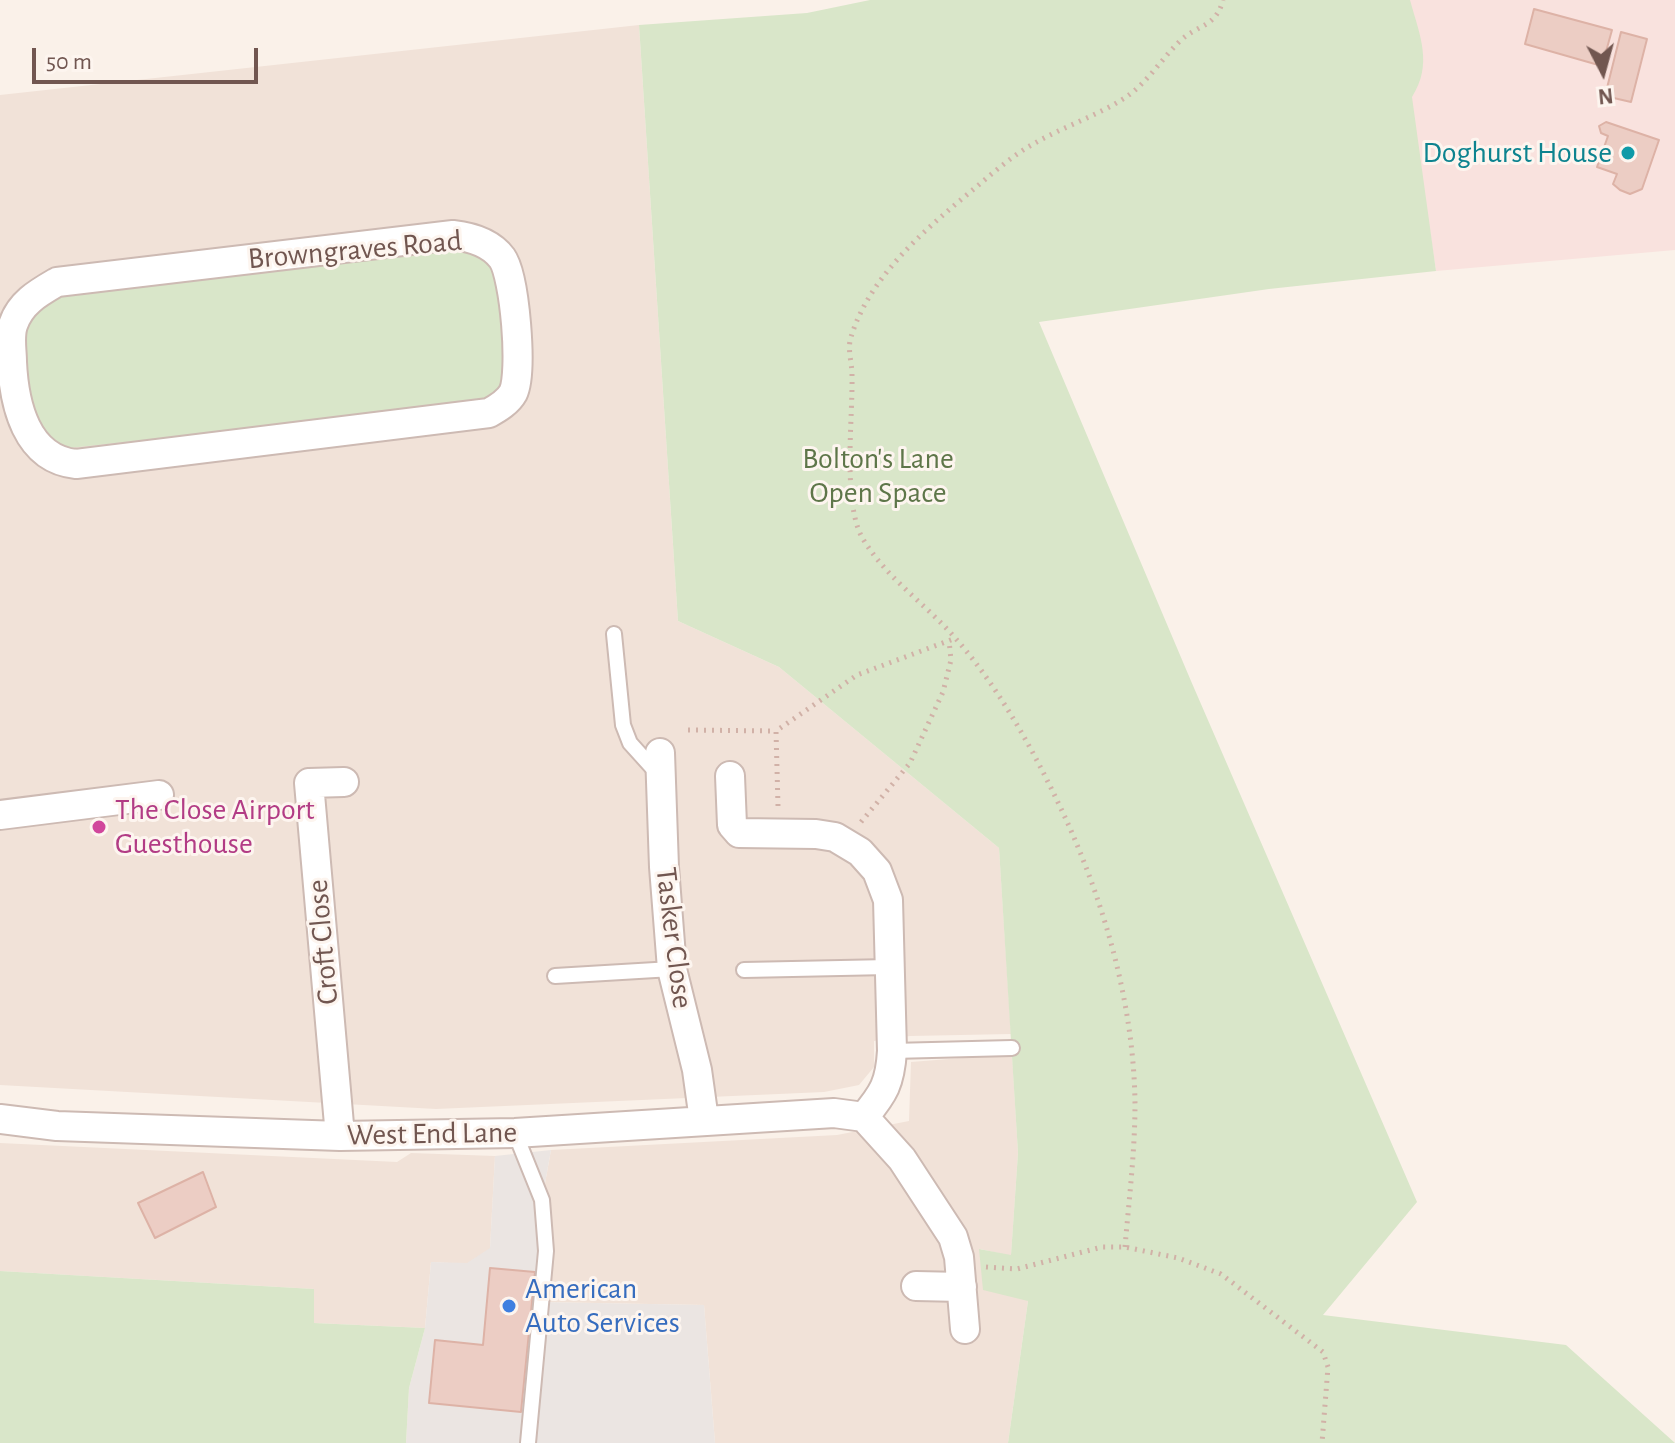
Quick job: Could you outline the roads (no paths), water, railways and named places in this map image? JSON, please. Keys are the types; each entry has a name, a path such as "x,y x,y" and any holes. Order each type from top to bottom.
{"street":[{"name":"Browngraves Road","path":"453,235 473,237 497,253 504,261 511,287 519,369 517,381 513,393 504,403 489,413 477,416 76,464 66,463 42,451 24,424 6,383 11,335 17,315 28,301 57,282 453,235"},
{"name":"Tasker Close","path":"661,765 664,867 672,969 697,1070 704,1120"},
{"path":"730,776 732,825 739,833 816,834 844,841 860,852 877,871 888,900 892,1051 890,1076 883,1094 864,1117 902,1159 953,1237 959,1257 965,1329"},
{"name":"Croft Close","path":"340,1136 309,783 344,782"},
{"path":"0,815 159,795"},
{"name":"West End Lane","path":"0,1119 57,1126 340,1136 515,1133 834,1113 864,1117"},
{"path":"916,1286 962,1287"}],"lane":[{"path":"614,634 623,725 630,743 661,765"},
{"path":"744,970 889,967"},
{"path":"555,976 672,969"},
{"path":"892,1051 1012,1048"},
{"path":"515,1133 542,1200 546,1251 528,1443"}],"place":[{"name":"Doghurst House","path":"1628,153"},
{"name":"The Close Airport Guesthouse","path":"99,827"},
{"name":"American Auto Services","path":"509,1306"}],"park label":[{"name":"Bolton's Lane Open Space","path":"878,476"}]}
